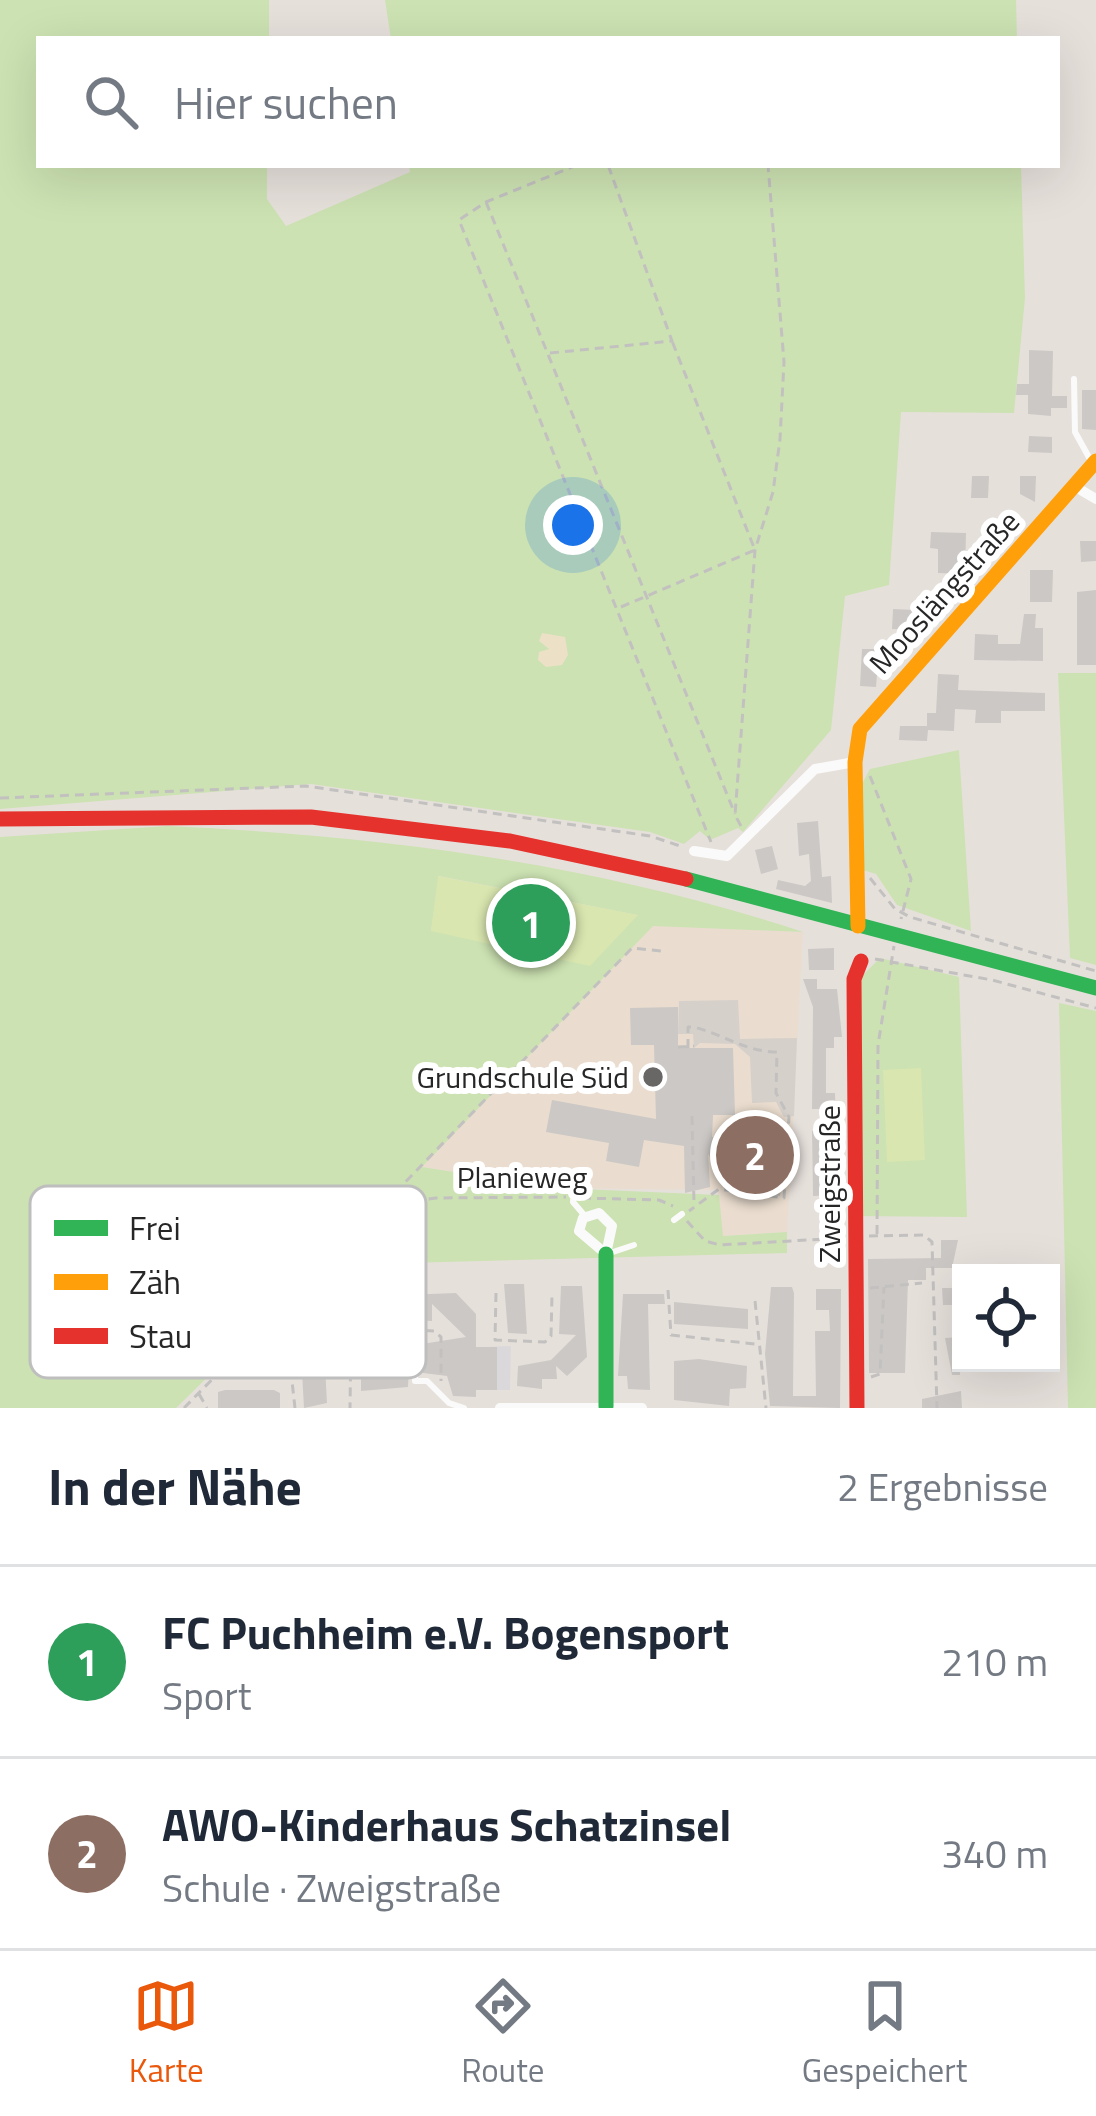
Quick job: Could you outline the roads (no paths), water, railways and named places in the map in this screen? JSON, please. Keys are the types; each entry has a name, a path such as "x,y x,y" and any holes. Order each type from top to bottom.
{"street":[{"name":"Mooslängstraße","path":"858,926 855,762 867,717 1095,462"},
{"path":"1074,486 1096,499"},
{"path":"694,851 718,859 748,838 815,770 855,762"},
{"path":"0,819 311,817 444,833 623,866 1096,988"},
{"name":"Zweigstraße","path":"857,1408 854,979 861,961"},
{"path":"606,1254 581,1237 585,1216 599,1213 610,1221 606,1406"},
{"path":"500,1408 642,1408"}],"lane":[{"path":"1074,380 1075,432 1095,462"},
{"path":"574,1193 585,1216"},
{"path":"674,1220 682,1214"},
{"path":"606,1254 634,1245"},
{"path":"416,1378 428,1381 449,1403 464,1408"}],"place":[{"name":"FC Puchheim e.V. Bogensport","path":"531,923"},
{"name":"Grundschule Süd","path":"653,1077"},
{"name":"AWO-Kinderhaus Schatzinsel","path":"755,1155"}]}
